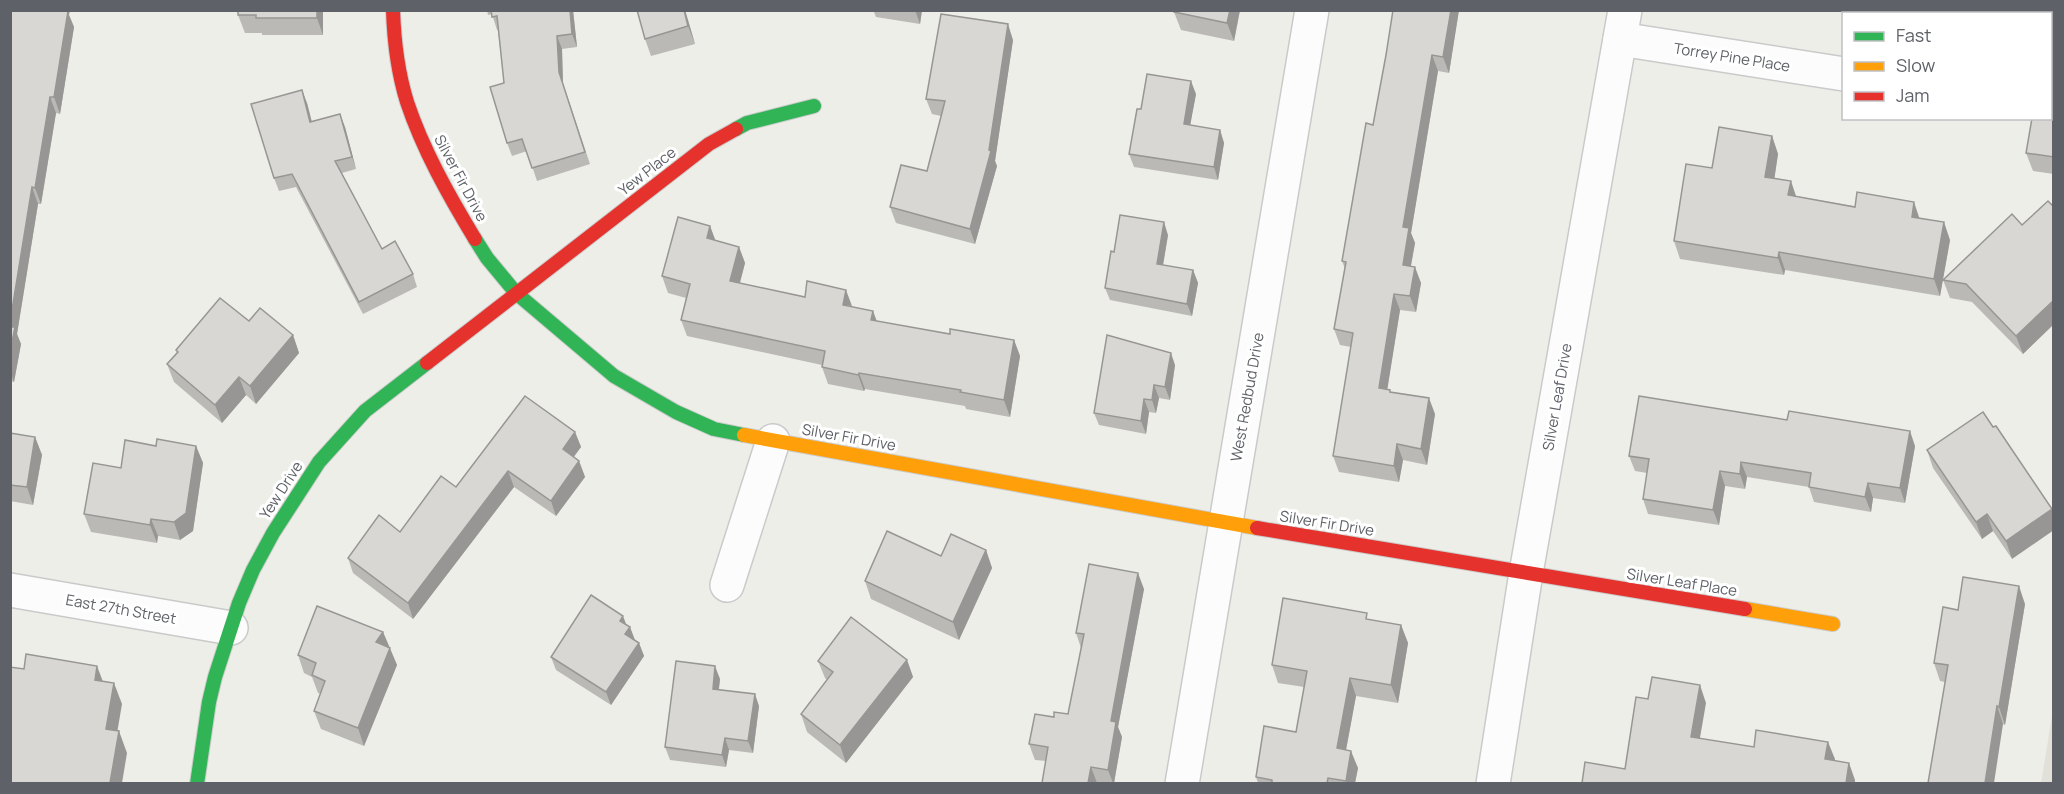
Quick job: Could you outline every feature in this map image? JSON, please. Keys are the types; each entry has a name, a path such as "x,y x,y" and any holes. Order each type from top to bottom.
{"street":[{"name":"Silver Fir Drive","path":"393,10 394,35 406,99 417,130 455,206 487,258 516,293 614,376 676,412 714,429 773,441 943,470 1225,523 1526,573"},
{"name":"West Redbud Drive","path":"1182,783 1312,10"},
{"name":"Torrey Pine Place","path":"1622,25 1842,74"},
{"name":"Silver Leaf Drive","path":"1493,783 1526,573 1622,25"},
{"name":"Yew Place","path":"516,293 709,144 747,123 814,106"},
{"name":"Yew Drive","path":"197,783 209,702 239,603 253,570 273,533 319,462 365,411 516,293"},
{"path":"727,585 773,441"},
{"name":"Silver Leaf Place","path":"1526,573 1833,624"},
{"name":"East 27th Street","path":"10,590 231,628"}],"shaded area":[{"path":"2053,710 2053,783 2041,783"}],"building":[{"path":"10,10 68,11 54,97 50,97 35,188 32,187 10,322"},
{"path":"238,10 317,10 317,18 256,18 256,15 238,15"},
{"path":"491,10 570,10 572,34 557,36 559,72 585,152 532,168 522,139 507,143 490,87 504,83 497,16 492,17"},
{"path":"637,10 684,10 688,26 645,39"},
{"path":"1175,10 1230,10 1227,23 1174,12"},
{"path":"1393,10 1451,10 1443,57 1432,55 1403,227 1409,228 1403,265 1415,267 1410,296 1394,294 1379,388 1429,398 1421,449 1397,444 1394,466 1333,456 1353,333 1334,329 1346,262 1342,261 1366,123 1373,125"},
{"path":"941,14 1008,24 989,150 991,151 970,229 890,207 901,165 927,171 945,101 926,99"},
{"path":"2052,44 2054,45 2054,157 2026,153 2032,120 2052,120"},
{"path":"1147,74 1191,81 1184,124 1220,130 1214,167 1129,154 1137,109 1141,109"},
{"path":"302,90 310,122 340,114 352,157 335,161 382,249 395,241 413,274 359,302 292,174 274,178 251,104"},
{"path":"1719,127 1772,136 1765,177 1791,181 1788,195 1855,207 1857,192 1914,202 1912,217 1944,222 1934,279 1779,252 1778,258 1674,241 1686,164 1712,168"},
{"path":"2048,201 2054,207 2054,300 2016,336 1966,284 1943,280 2012,214 2022,225"},
{"path":"1120,215 1164,222 1157,264 1193,270 1187,304 1105,288"},
{"path":"678,217 710,226 707,238 739,247 730,281 805,297 807,281 846,290 843,305 873,311 871,320 950,334 950,329 1014,340 1004,400 960,392 961,390 859,373 858,375 822,367 825,351 681,320 690,284 662,276"},
{"path":"220,298 249,321 260,308 293,335 250,386 239,377 215,405 167,364"},
{"path":"10,327 15,327 10,352"},
{"path":"1107,335 1171,353 1165,387 1154,385 1152,400 1144,399 1141,421 1094,413"},
{"path":"525,396 575,432 563,449 579,461 551,501 508,471 408,603 348,558 379,515 400,532 441,476 456,487"},
{"path":"1639,396 1787,420 1789,411 1910,431 1900,488 1868,483 1865,497 1809,487 1811,473 1741,462 1740,474 1720,471 1713,510 1643,499 1649,459 1629,456"},
{"path":"1983,412 1993,427 1996,426 2052,509 2006,541 1987,514 1976,522 1927,450"},
{"path":"10,433 35,437 27,487 10,485"},
{"path":"157,439 196,446 186,513 174,522 151,519 150,525 84,514 93,463 121,468 125,440 156,446"},
{"path":"887,531 941,556 951,534 986,550 953,622 865,581"},
{"path":"1089,564 1138,573 1111,721 1116,722 1108,770 1091,767 1088,783 1042,783 1048,747 1029,744 1035,714 1054,717 1054,712 1068,714 1084,634 1076,633"},
{"path":"1963,577 2019,586 1999,707 1997,706 1985,783 1928,783 1948,665 1934,663 1943,607 1958,610"},
{"path":"591,595 623,616 620,621 630,627 625,634 639,643 606,692 551,657"},
{"path":"1283,598 1367,613 1366,619 1401,625 1391,685 1350,678 1337,748 1351,751 1346,781 1328,778 1327,783 1272,783 1272,780 1256,777 1264,726 1296,732 1307,671 1272,665"},
{"path":"317,606 383,632 376,642 390,648 358,728 314,711 325,681 312,675 316,663 298,655"},
{"path":"851,617 907,660 840,745 801,714 833,672 818,661"},
{"path":"26,654 97,666 95,680 114,683 106,729 119,731 110,783 10,783 10,667 24,669"},
{"path":"676,661 715,666 713,689 755,694 748,741 725,738 722,755 665,747"},
{"path":"1652,677 1700,685 1691,737 1754,747 1756,730 1828,742 1825,759 1849,763 1846,783 1582,783 1585,762 1625,769 1636,697 1648,699"}],"traffic: fast":[{"path":"736,129 747,123 814,106"},
{"path":"475,239 487,258 516,293 614,376 676,412 714,429 744,435"},
{"path":"197,784 215,677 239,603 253,570 273,533 319,462 365,411 427,363"}],"traffic: slow":[{"path":"744,435 1257,528"},
{"path":"1745,609 1833,624"}],"traffic: jam":[{"path":"393,10 397,56 407,102 437,172 475,239"},
{"path":"427,363 709,144 736,129"},
{"path":"1257,528 1745,609"}]}
